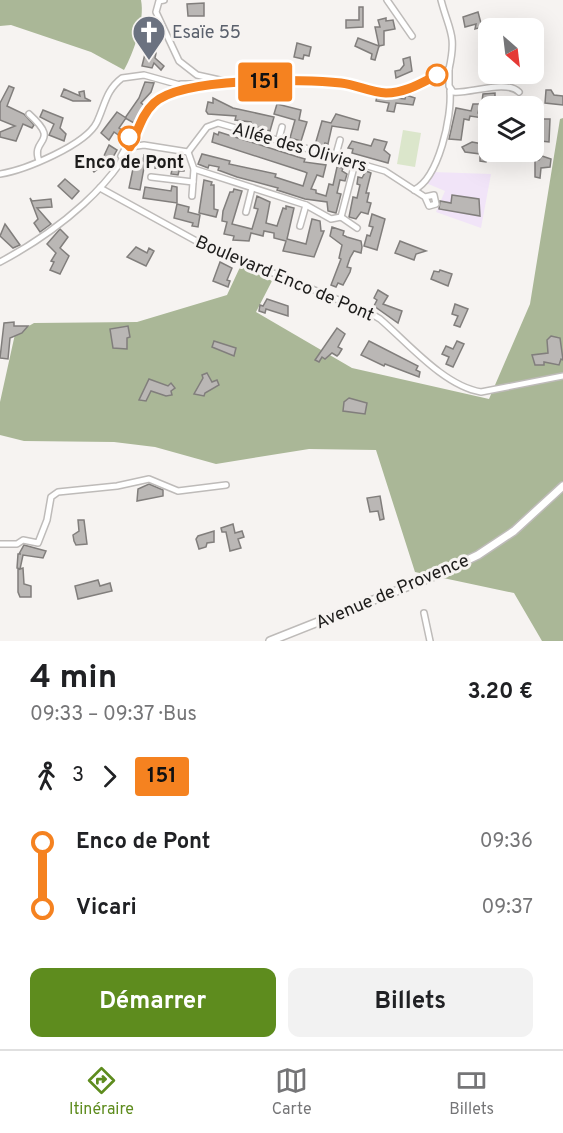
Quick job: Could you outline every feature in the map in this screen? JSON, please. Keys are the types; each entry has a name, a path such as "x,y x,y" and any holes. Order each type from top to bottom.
{"main road":[{"name":"Avenue de Provence","path":"270,641 434,576 478,555 514,531 563,486"}],"street":[{"path":"164,0 159,1 156,12 179,60 197,75 235,83"},
{"path":"387,0 412,36"},
{"path":"414,190 422,185 432,171 447,129 450,69 454,48 453,32 441,0"},
{"path":"0,262 39,241 100,188 116,168 140,122 159,98 179,85 187,83 343,83 386,93 410,89 450,69"},
{"path":"0,174 19,171 79,141 92,130 106,96 122,78 144,75 190,88"},
{"path":"159,98 209,84"},
{"path":"450,91 461,93 488,87 515,88 519,92"},
{"path":"29,114 44,127 46,133 38,152 39,161"},
{"name":"Allée des Oliviers","path":"188,152 207,127 218,123 386,171 425,197"},
{"path":"278,142 282,127"},
{"path":"334,158 340,140"},
{"path":"130,141 188,152 194,169 192,196"},
{"path":"130,141 144,145"},
{"path":"341,217 355,163"},
{"path":"194,169 306,205 331,219 341,217 357,228"},
{"path":"151,177 193,183"},
{"name":"Boulevard Enco de Pont","path":"100,188 198,242 370,313 380,319 452,382 467,390 480,392 563,376"},
{"path":"246,212 252,188"},
{"path":"300,226 306,205"},
{"path":"0,544 17,544 23,540 38,543 47,520 51,497 58,492 117,486 149,479 178,491 226,485"},
{"path":"424,613 430,641"}],"shaded area":[{"path":"433,172 491,174 481,228 436,212 445,191 426,183"}],"green space":[{"path":"0,0 141,0 140,26 124,70 91,52 11,25 0,26"},
{"path":"563,118 563,641 542,641 514,593 415,572 376,450 309,449 216,464 155,447 114,442 24,441 0,435 0,402 15,334 34,323 137,322 227,295 241,265 272,281 256,312 352,368 489,399 530,304 560,119"},
{"path":"403,130 421,133 415,167 397,164"}],"building":[{"path":"204,3 204,16 188,16 187,4"},
{"path":"359,7 363,7 363,27 346,28 346,20 359,20"},
{"path":"478,12 478,28 475,29 476,24 465,27 463,17"},
{"path":"386,18 386,21 393,20 395,29 384,31 384,45 379,46 375,27 380,27 378,20"},
{"path":"358,38 379,46 375,60 371,59 372,54 355,46"},
{"path":"297,43 311,47 309,56 304,55 303,59 294,57"},
{"path":"146,50 156,53 155,58 164,66 161,70 154,63 152,68 142,66"},
{"path":"410,57 412,71 396,78 395,71 400,70 404,65 403,59"},
{"path":"145,82 154,83 151,92 141,103 145,106 134,123 125,118 139,98"},
{"path":"9,86 14,88 7,106 24,114 34,125 32,128 23,124 16,141 0,137 0,132 15,126 0,120 0,103"},
{"path":"64,89 80,96 79,92 84,91 85,98 91,101 73,101 61,96"},
{"path":"546,90 551,90 554,95 563,96 563,105 545,103"},
{"path":"495,93 495,96 483,96 483,94"},
{"path":"406,95 415,98 413,105 396,103 394,112 387,111 389,103 376,101 377,96 405,99"},
{"path":"213,98 233,108 274,117 270,131 251,125 251,122 235,120 236,116 208,114 206,111 208,102 213,103"},
{"path":"277,104 301,110 299,120 307,122 301,141 290,138 295,120 274,114"},
{"path":"473,104 478,104 478,117 470,116 469,120 464,119 461,140 449,139 456,108 471,111"},
{"path":"43,110 63,118 60,128 66,134 64,141 49,135 54,124 40,117"},
{"path":"117,112 126,118 119,128 128,134 124,139 114,132 109,140 101,133"},
{"path":"336,114 360,121 358,130 332,126 328,144 325,143 324,147 315,145 322,121 331,123"},
{"path":"544,119 550,119 549,142 544,141"},
{"path":"219,132 305,159 304,162 326,165 323,177 317,175 311,189 326,196 329,184 333,185 337,167 343,168 342,171 347,174 345,181 340,180 337,193 341,194 336,213 328,211 327,202 305,199 277,190 278,188 218,170 219,167 209,165 208,168 198,164 202,154 230,161 229,164 276,174 275,177 303,186 307,173 212,142 214,133 218,135"},
{"path":"374,139 387,142 384,150 390,155 388,163 352,153 353,149 348,148 352,141 371,146"},
{"path":"472,142 478,143 478,154 465,152 462,147"},
{"path":"109,145 117,150 109,164 107,162 94,172 92,169 102,160"},
{"path":"144,155 185,165 184,171 179,171 178,175 171,174 172,170 155,168 156,164 145,162 140,190 129,188 135,159 143,161"},
{"path":"544,157 551,159 550,167 541,168 540,178 535,177 535,162 544,162"},
{"path":"366,171 371,173 366,193 369,193 367,202 371,203 368,214 361,212 356,219 349,217 353,197 357,198 360,185 357,184 358,177 362,178"},
{"path":"65,179 79,191 72,199 58,186"},
{"path":"204,180 214,185 214,209 218,210 216,217 199,213"},
{"path":"172,186 177,187 177,203 143,198 145,187 171,191"},
{"path":"234,189 242,191 232,224 252,229 258,209 254,208 257,196 270,202 266,223 277,226 283,208 286,209 286,206 294,208 287,239 306,244 312,219 320,221 321,231 324,231 314,257 283,251 286,241 274,238 274,233 264,231 263,236 251,233 249,241 233,240 234,236 224,234 227,222 222,221 223,211 230,192"},
{"path":"452,195 479,199 480,216 439,209 440,201 451,203"},
{"path":"30,198 32,201 51,199 52,207 37,208 51,224 40,232 34,223 38,219"},
{"path":"177,204 189,207 188,212 200,215 198,227 192,226 193,223 174,218"},
{"path":"372,214 385,219 377,250 364,246 367,235 370,236 373,227 369,226"},
{"path":"5,224 20,245 13,248 0,236"},
{"path":"332,227 344,231 343,235 347,237 361,241 362,247 361,253 354,251 350,258 347,267 351,268 350,272 343,285 338,283 336,287 331,285 341,259 339,258 342,245 330,236"},
{"path":"60,229 68,237 60,248 69,256 60,274 50,270 54,262 51,261 56,253 47,244"},
{"path":"400,241 426,251 416,254 414,260 395,253"},
{"path":"136,247 147,253 149,248 154,251 146,266 127,257"},
{"path":"220,262 232,268 227,280 230,281 228,287 213,281"},
{"path":"440,270 452,274 448,286 431,279 434,271 439,272"},
{"path":"378,290 388,296 383,304 402,311 398,323 374,306 377,300 374,298"},
{"path":"267,299 288,306 288,316 266,309 265,313 259,311 260,305 263,306"},
{"path":"455,304 468,309 460,327 454,325 458,316 452,314"},
{"path":"14,322 14,326 28,326 22,333 10,338 8,359 0,358 4,323"},
{"path":"128,326 130,337 127,338 127,349 113,348 110,329"},
{"path":"337,328 345,334 338,347 342,349 339,354 337,356 332,353 325,359 322,357 319,362 315,360"},
{"path":"551,336 560,338 563,360 561,359 559,365 544,362 544,365 535,365 532,355 548,353 547,340"},
{"path":"214,341 236,348 234,356 212,347"},
{"path":"369,341 418,366 416,370 420,372 419,377 385,364 384,366 361,355"},
{"path":"457,341 464,344 453,367 446,364 449,357 442,354 446,346 453,349"},
{"path":"207,373 212,382 217,380 219,385 205,393 204,396 194,394 203,378 202,375"},
{"path":"149,379 168,386 171,383 175,388 171,391 172,395 166,396 151,391 146,401 139,400"},
{"path":"349,398 367,403 365,414 343,411 344,402"},
{"path":"149,484 163,490 163,496 137,501 138,489"},
{"path":"380,496 384,519 380,520 378,511 370,512 367,498"},
{"path":"78,520 84,520 87,544 76,545 74,541 73,535 79,531"},
{"path":"233,524 235,533 242,531 244,537 238,539 241,548 230,551 226,532 222,532 221,528"},
{"path":"214,531 214,542 207,543 206,547 199,549 196,539 198,536"},
{"path":"24,545 46,551 43,558 23,555 20,569 17,568 19,554"},
{"path":"23,568 24,584 31,586 31,597 20,597 18,592 18,569"},
{"path":"98,580 100,586 110,583 112,591 78,599 75,586"}],"bus line":[{"name":"151","path":"129,137 126,143 130,147 140,122 152,105 159,98 180,89 209,84 332,82 386,93 410,89 437,75"}],"place":[{"name":"Esaïe 55","path":"149,61"},
{"name":"Enco de Pont","path":"129,137"}]}
